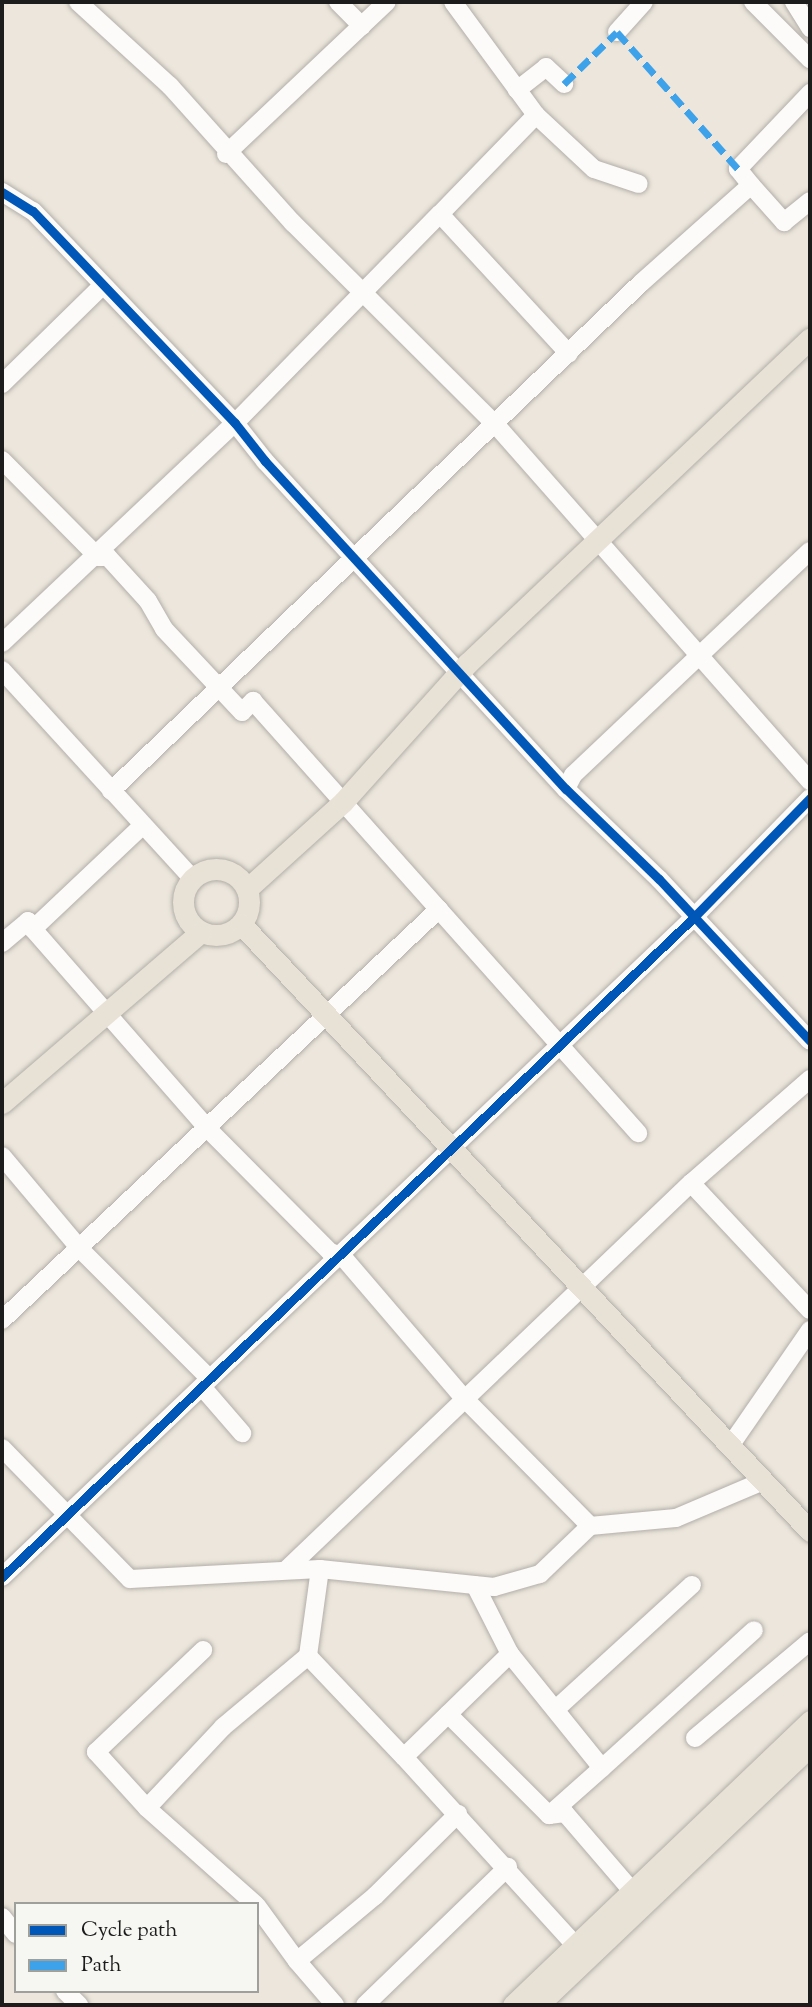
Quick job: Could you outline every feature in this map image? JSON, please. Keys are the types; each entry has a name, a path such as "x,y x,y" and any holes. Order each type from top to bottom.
{"main road":[{"path":"247,889 343,802 464,672 467,664 810,339"},
{"path":"222,869 233,873 247,889 249,901 241,924 223,934 201,932 184,914 185,889 192,878 201,872 222,869"},
{"path":"241,924 810,1531"},
{"path":"2,1103 201,932"},
{"path":"513,2005 810,1721"},
{"path":"538,2005 810,1746"}],"street":[{"path":"338,2 362,26"},
{"path":"226,154 387,2"},
{"path":"453,2 536,115 594,169 639,184"},
{"path":"617,32 644,2"},
{"path":"753,2 810,59"},
{"path":"794,2 810,28"},
{"path":"89,6 170,86 226,154 496,425 599,539 697,657 810,781"},
{"path":"517,90 547,67 564,84"},
{"path":"810,93 738,169 784,222 810,201"},
{"path":"2,643 98,557 235,423 536,115"},
{"path":"110,790 751,185"},
{"path":"2,192 33,211 235,423 356,558 464,672 566,789 810,1041"},
{"path":"440,214 569,354"},
{"path":"2,384 102,286"},
{"path":"2,460 98,557 108,557 148,601 164,629 242,712 253,701 638,1133"},
{"path":"566,789 573,775 810,551"},
{"path":"2,670 192,878"},
{"path":"2,1577 208,1377 342,1256 559,1042 693,918 810,798"},
{"path":"33,929 142,826"},
{"path":"2,1320 439,909"},
{"path":"2,943 28,921 106,1015 208,1129 330,1252 342,1256 463,1397 590,1526"},
{"path":"286,1570 580,1286 691,1183 810,1079"},
{"path":"2,1156 79,1249 208,1377"},
{"path":"691,1183 810,1310"},
{"path":"730,1446 810,1330"},
{"path":"208,1377 203,1388 243,1433"},
{"path":"2,1448 130,1579 320,1569 494,1587 540,1574 590,1526 676,1518 763,1481"},
{"path":"146,1808 223,1727 308,1656 320,1569"},
{"path":"475,1585 510,1654 602,1768"},
{"path":"556,1709 692,1585"},
{"path":"549,1815 754,1630"},
{"path":"695,1738 810,1641"},
{"path":"203,1650 96,1752 146,1808 253,1902"},
{"path":"404,1757 510,1654"},
{"path":"308,1656 508,1867 575,1945"},
{"path":"448,1714 549,1815"},
{"path":"549,1815 565,1813 632,1891"},
{"path":"297,1961 374,1896 458,1814"},
{"path":"365,2005 508,1867"},
{"path":"259,1909 297,1961 335,2005"},
{"path":"2,1917 14,1932"}],"marked path":[{"path":"564,84 617,32 738,169"}],"cycle path":[{"path":"2,192 33,211 235,423 265,461 566,789 659,879 810,1041"},
{"path":"2,1577 693,918 810,798"}]}
